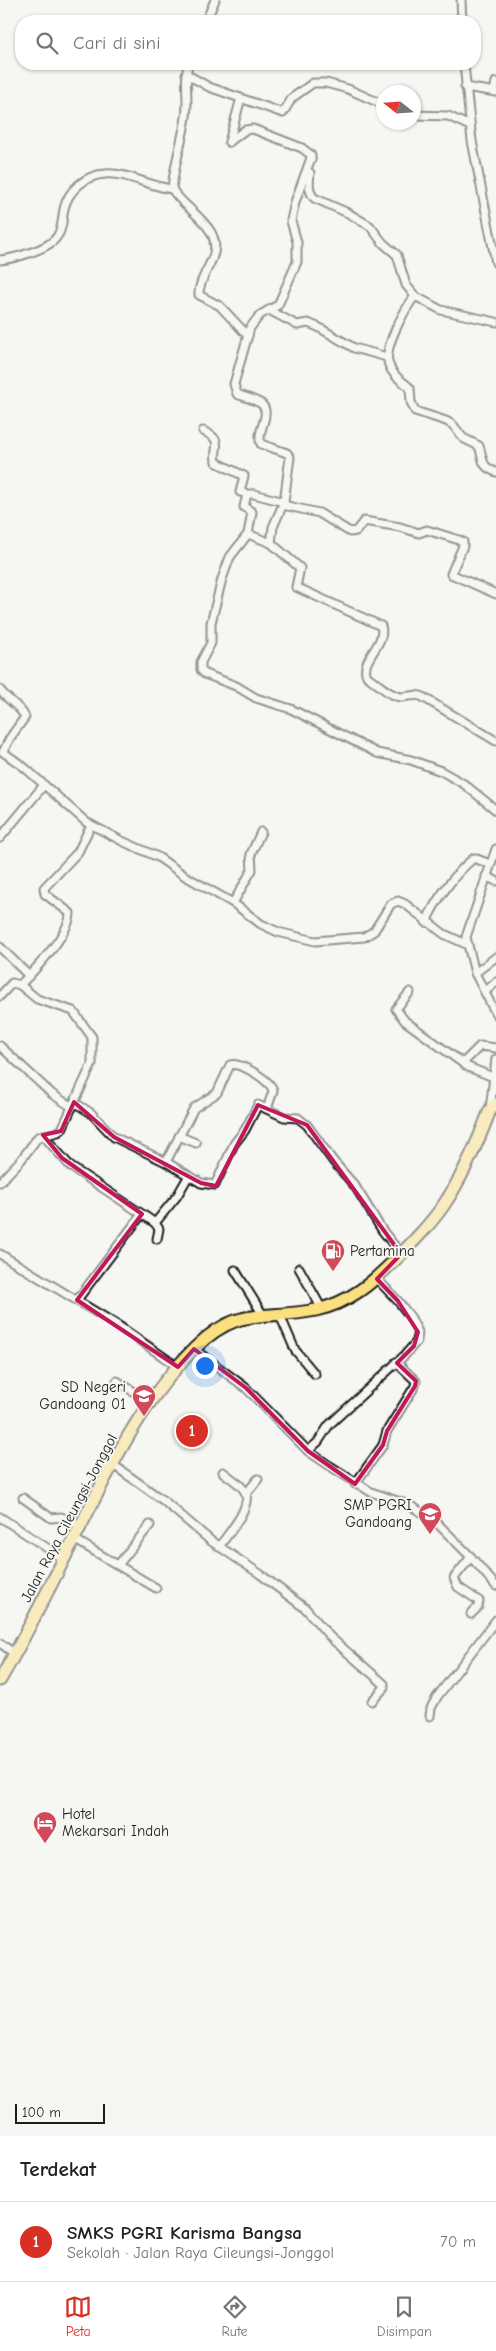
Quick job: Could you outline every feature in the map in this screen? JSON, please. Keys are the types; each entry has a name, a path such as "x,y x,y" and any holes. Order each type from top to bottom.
{"main road":[{"name":"Jalan Raya Cileungsi-Jonggol","path":"0,1680 112,1464 150,1402 178,1367 194,1349 222,1326 242,1317 322,1309 334,1306 357,1294 377,1279 424,1230 446,1201 493,1107"}],"street":[{"path":"209,15 215,0"},
{"path":"461,0 462,15"},
{"path":"172,189 188,109 187,70"},
{"path":"464,70 470,126 483,206 496,263"},
{"path":"186,74 210,87 283,114 292,98 313,84 320,83 348,89 376,101"},
{"path":"465,87 495,91 496,82"},
{"path":"242,98 229,142 245,130 253,130 302,148 311,155 309,184 314,198 348,213 370,226 383,243 397,255 406,285 415,296 441,310 496,322"},
{"path":"421,115 448,116 470,126"},
{"path":"271,543 273,527 283,503 290,456 287,453 261,444 259,438 265,416 264,407 260,403 237,394 234,384 250,328 260,315 270,310 280,301 297,262 297,242 291,221 295,202 311,158"},
{"path":"0,260 21,255 53,242 59,234 68,196 83,182 98,175 112,174 172,189 200,218 215,241 214,256 200,286 199,295 220,306 248,336"},
{"path":"415,296 400,323 387,357 396,378 410,388 411,402 415,410 453,425 463,438 479,446 482,462 489,470 496,472"},
{"path":"270,310 298,325 308,324 318,327 354,348 387,357"},
{"path":"203,431 214,437 218,444 216,462 243,474 240,492 254,494 319,513 350,532 356,531 364,521 400,527 419,533 427,530 459,540 463,542 463,546 451,574 496,594"},
{"path":"247,494 244,507 252,512 248,534 230,557 222,578 211,623 210,643 201,662 201,670 205,674 236,686 256,698 276,706 291,709 377,753 411,760 447,774 464,784 496,810"},
{"path":"248,534 271,543 300,568 295,584 296,587 381,626 383,629 380,639 366,667 367,676 394,695 403,697 416,694 421,696 496,741"},
{"path":"0,690 10,702 22,711 25,717 10,738 4,752 69,808 92,825 158,857 185,876 234,903 261,924 278,932 315,941 364,937 374,931 391,904 398,901 405,904 426,922 466,944"},
{"path":"0,838 44,785"},
{"path":"20,985 54,946 70,916 68,910 46,894 44,888 78,852 92,825"},
{"path":"234,903 252,870 251,854 261,832"},
{"path":"496,850 474,909 466,937 466,944 475,973 496,1014"},
{"path":"426,922 459,871 474,858 490,864"},
{"path":"486,876 496,881"},
{"path":"0,947 29,976"},
{"path":"475,973 496,957"},
{"path":"485,992 496,982"},
{"path":"0,996 12,983 20,985 37,999 73,1011 90,1031 94,1058 60,1131 43,1135 31,1144 21,1160 0,1182"},
{"path":"410,992 398,1007 397,1012 405,1021 463,1063 494,1077"},
{"path":"0,1046 52,1094 90,1113 114,1136 206,1185 217,1184 234,1144 245,1130 259,1105 284,1117 298,1118 306,1124 333,1161 355,1186 382,1230 402,1254"},
{"path":"463,1063 480,1046 496,1048"},
{"path":"493,1107 496,1059"},
{"path":"166,1162 194,1108 217,1093 228,1067 233,1064 240,1065 273,1088 267,1109"},
{"path":"43,1135 71,1167 156,1223 159,1229 157,1239"},
{"path":"179,1136 196,1143"},
{"path":"156,1223 177,1196 188,1177"},
{"path":"77,1300 142,1214"},
{"path":"0,1254 119,1326 178,1367"},
{"path":"300,1268 322,1309"},
{"path":"235,1270 263,1315"},
{"path":"308,1450 318,1442 329,1425 414,1346 418,1332 411,1318 403,1306 377,1279"},
{"path":"279,1313 295,1350 315,1374"},
{"path":"194,1349 246,1388 308,1450 355,1484 422,1511 441,1526 496,1586"},
{"path":"355,1484 383,1445 387,1431 415,1386 416,1381 396,1362"},
{"path":"116,1381 150,1402"},
{"path":"112,1464 164,1502 192,1527 260,1574 306,1609 331,1638 384,1684 384,1688 372,1701"},
{"path":"223,1472 246,1494"},
{"path":"219,1547 242,1513 246,1494 258,1479"},
{"path":"23,1498 51,1518 61,1517 81,1526"},
{"path":"0,1518 64,1559"},
{"path":"118,1565 150,1525"},
{"path":"74,1539 156,1588"},
{"path":"471,1557 454,1578 458,1587 479,1601 478,1607 472,1614"},
{"path":"430,1716 431,1708 437,1697 496,1620"},
{"path":"0,1643 15,1654"}],"highlighted area":[{"path":"74,1102 114,1137 201,1183 216,1186 258,1105 307,1125 401,1254 377,1279 398,1301 418,1332 414,1346 397,1363 416,1381 415,1386 387,1431 383,1445 355,1484 308,1451 246,1388 194,1349 178,1367 77,1300 142,1214 62,1158 43,1135 61,1131"}],"place":[{"name":"Pertamina","path":"333,1272"},
{"name":"SD Negeri Gandoang 01","path":"144,1417"},
{"name":"SMKS PGRI Karisma Bangsa","path":"192,1431"},
{"name":"SMP PGRI Gandoang","path":"430,1535"},
{"name":"Hotel Mekarsari Indah","path":"45,1844"}]}
